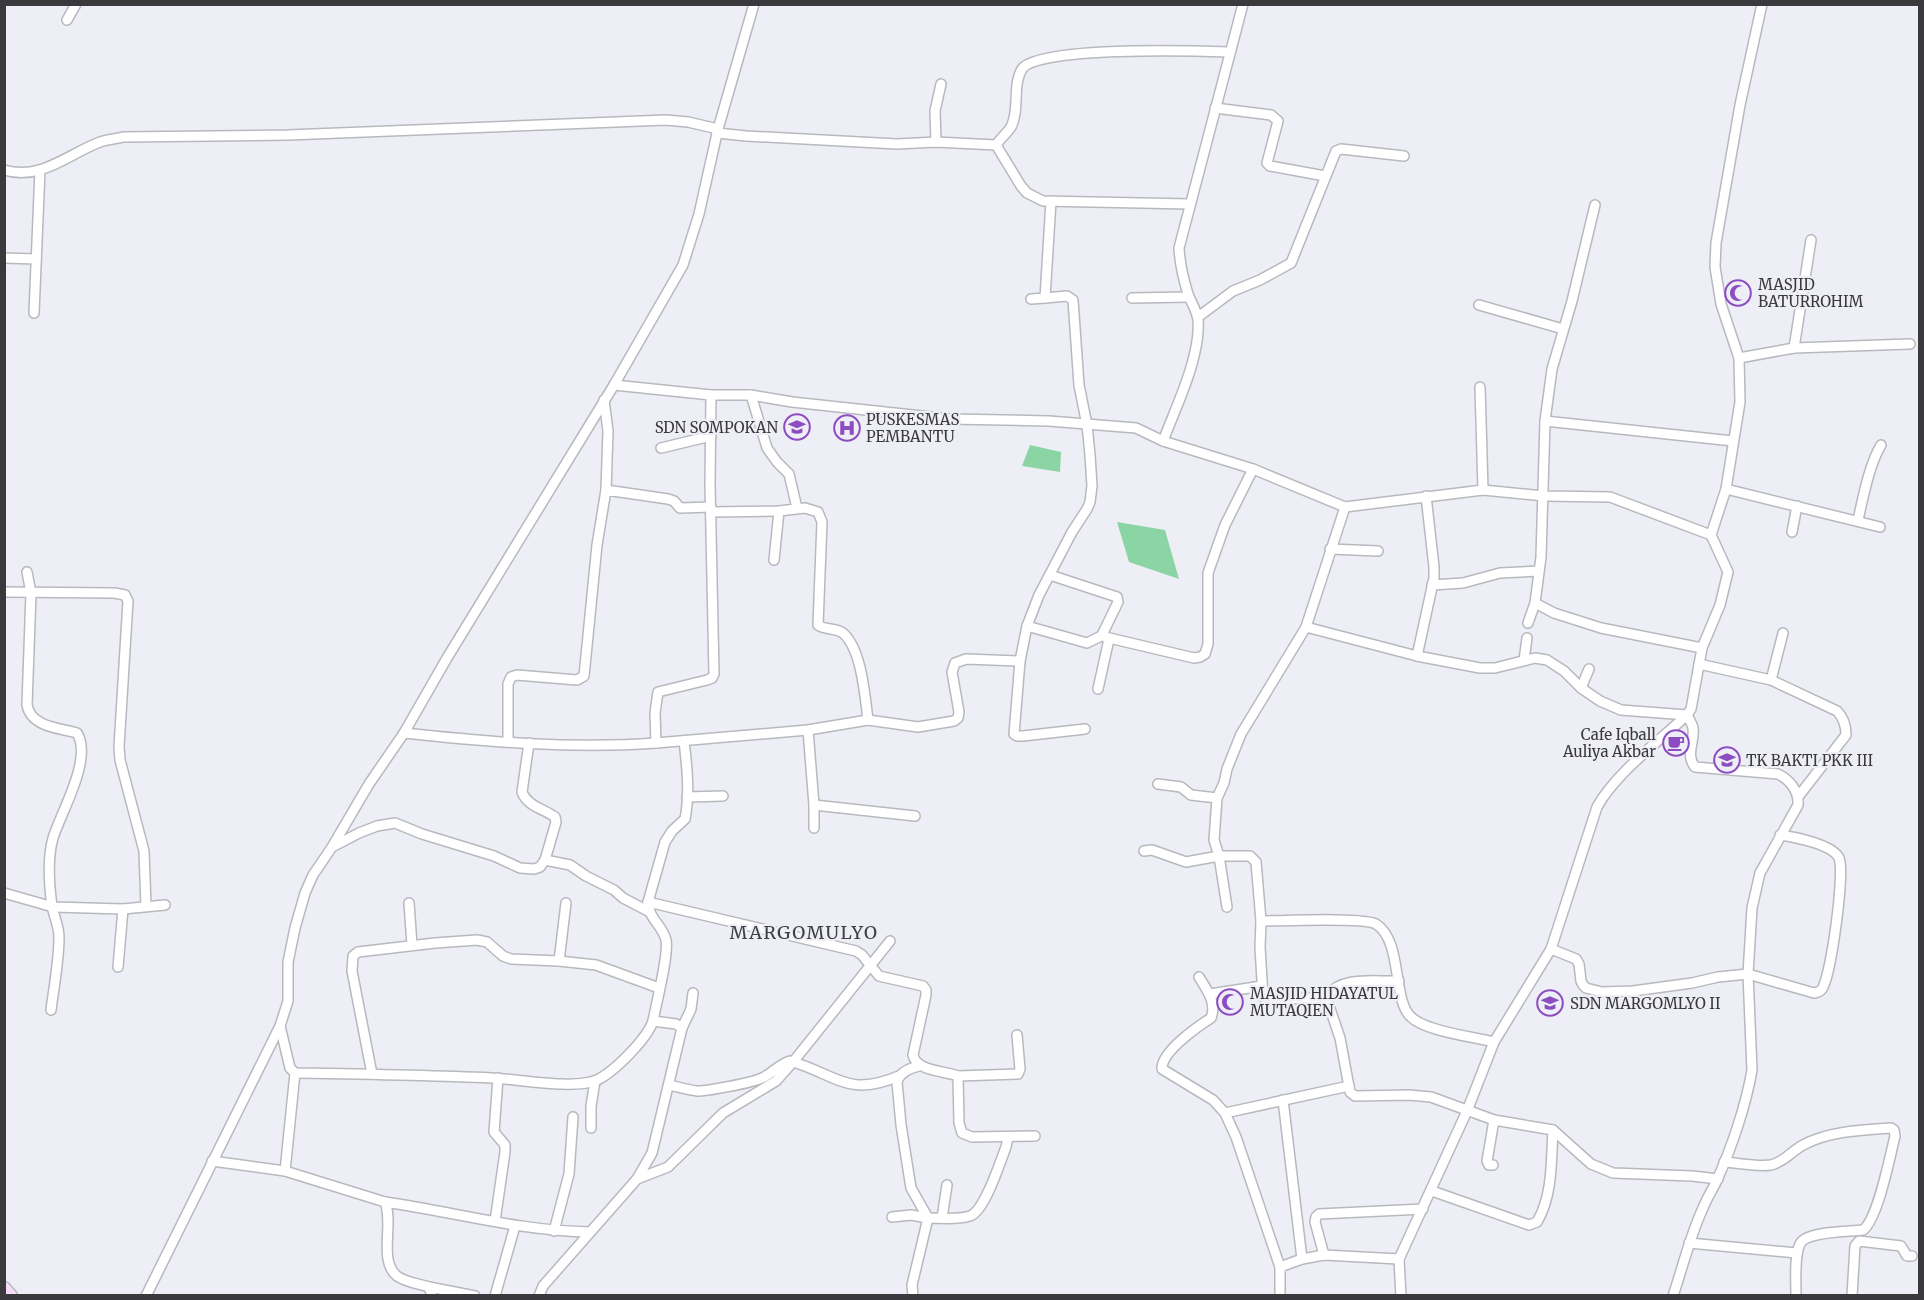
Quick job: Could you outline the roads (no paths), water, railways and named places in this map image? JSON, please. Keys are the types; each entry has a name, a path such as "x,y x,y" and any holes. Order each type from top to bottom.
{"main road":[{"path":"4,1288 11,1296"}],"street":[{"path":"67,20 76,4"},
{"path":"146,1296 280,1026 288,1001 288,962 305,893 314,875 369,784 404,733 447,658 614,385 683,265 699,214 718,131 754,4"},
{"path":"1163,441 1197,347 1198,317 1181,273 1179,248 1243,4"},
{"path":"1401,1296 1399,1259 1432,1191 1494,1042 1551,949 1597,807 1614,783 1687,715 1694,697 1702,648 1720,605 1728,572 1711,535 1726,489 1740,402 1739,358 1721,304 1715,267 1716,243 1740,105 1761,4"},
{"path":"996,145 1011,127 1017,102 1018,81 1022,69 1031,61 1092,53 1230,52"},
{"path":"936,142 935,111 941,84"},
{"path":"1215,108 1271,115 1278,121 1267,163 1270,166 1325,176"},
{"path":"4,170 14,173 40,170 102,141 123,138 288,135 666,120 688,122 746,136 897,144 936,142 996,145"},
{"path":"996,145 1017,181 1027,193 1043,201 1190,204"},
{"path":"1198,317 1233,291 1260,280 1291,263 1336,151 1341,149 1404,156"},
{"path":"34,313 40,170"},
{"path":"1045,298 1052,201"},
{"path":"1528,623 1535,603 1539,571 1544,496 1545,421 1552,369 1572,301 1595,205"},
{"path":"1794,348 1811,240"},
{"path":"4,258 36,259"},
{"path":"1031,299 1067,296 1073,300 1079,385 1087,425 1092,486 1087,509 1072,532 1039,595 1027,626 1020,661 1014,734 1023,736 1085,729"},
{"path":"1132,298 1189,297"},
{"path":"1479,305 1563,329"},
{"path":"1739,358 1794,348 1910,344"},
{"path":"614,385 711,395 751,395 792,402 950,419 1049,421 1136,428 1163,441 1253,469 1345,507 1483,490 1544,496 1610,497 1711,535"},
{"path":"1480,387 1483,490"},
{"path":"656,743 655,713 658,692 707,680 714,674 711,395"},
{"path":"751,395 767,448 789,474 797,508"},
{"path":"508,741 508,684 511,677 517,675 577,680 584,676 597,545 606,490 608,430 604,400"},
{"path":"1545,421 1733,441"},
{"path":"661,448 711,436"},
{"path":"1858,520 1876,453 1881,445"},
{"path":"1027,626 1087,643 1106,637 1194,658 1205,654 1208,644 1209,617 1208,573 1226,525 1253,469"},
{"path":"1726,489 1880,527"},
{"path":"606,490 672,500 680,508 779,511 797,508 818,512 821,517 818,625 821,628 837,630 845,635 856,652 868,720"},
{"path":"1416,656 1432,585 1434,555 1426,496"},
{"path":"1792,532 1797,506"},
{"path":"1227,907 1219,856 1214,840 1217,798 1241,734 1306,627 1345,507"},
{"path":"774,560 779,511"},
{"path":"1330,549 1378,551"},
{"path":"1432,585 1463,583 1500,573 1539,571"},
{"path":"27,572 31,592 27,705 29,713 43,724 77,733 81,738 77,776 53,838 49,863 52,907 59,937 51,1010"},
{"path":"1050,575 1116,597 1118,602 1103,633 1106,637 1098,689"},
{"path":"4,592 114,594 124,595 128,601 119,747 120,760 144,851 146,906"},
{"path":"1535,603 1554,613 1601,628 1702,648"},
{"path":"1306,627 1416,656 1480,668 1496,668 1535,658 1552,662 1564,670 1581,688 1600,701 1621,710 1687,715"},
{"path":"1771,680 1783,633"},
{"path":"1524,660 1527,638"},
{"path":"404,733 449,738 607,746 808,730 868,720 918,727 954,721 958,718 952,672 955,663 966,659 1020,661"},
{"path":"1699,664 1771,680 1837,711 1842,717 1846,726 1846,735 1798,797"},
{"path":"1581,688 1589,669"},
{"path":"1673,1296 1689,1243 1718,1179 1736,1128 1752,1070 1748,974 1752,908 1760,873 1798,805 1798,797 1788,779 1778,774 1695,767 1691,763 1690,755 1694,731 1687,715"},
{"path":"808,730 814,828"},
{"path":"280,1026 290,1068 295,1072 498,1078 561,1084 595,1081 610,1071 650,1030 653,1021 666,942 648,907 665,842 672,831 685,819 687,766 684,741"},
{"path":"332,847 377,826 395,823 422,834 494,856 527,870 540,867 545,860 556,822 555,817 524,798 522,792 529,743"},
{"path":"1158,784 1181,787 1191,795 1217,798"},
{"path":"687,797 723,796"},
{"path":"814,805 915,816"},
{"path":"1551,949 1576,959 1583,986 1602,992 1633,991 1748,974 1814,993 1821,990 1828,969 1839,906 1842,876 1839,858 1833,851 1824,847 1780,835"},
{"path":"1144,851 1152,850 1186,862 1219,856 1250,856 1253,858 1256,862 1261,921 1263,997 1269,1000 1326,997"},
{"path":"545,860 570,865 614,890 623,898 648,907 856,951 879,976 923,986 926,990 913,1055 919,1066"},
{"path":"4,893 52,907 123,909 165,905"},
{"path":"409,903 412,945"},
{"path":"559,961 566,903"},
{"path":"118,967 123,909"},
{"path":"1261,921 1346,921 1376,924 1390,943 1406,1011 1416,1021 1425,1026 1494,1042"},
{"path":"372,1074 352,971 353,956 358,952 477,940 487,942 503,956 511,959 596,965 658,988"},
{"path":"637,1179 668,1167 723,1113 776,1080 890,941"},
{"path":"1199,977 1210,994 1214,1010 1211,1018 1185,1037 1161,1063 1162,1069 1213,1100 1225,1113 1236,1137 1280,1267 1280,1296"},
{"path":"1326,997 1331,990 1348,982 1399,981"},
{"path":"1210,994 1262,986"},
{"path":"538,1296 543,1286 637,1179 652,1153 682,1028 691,1009 693,993"},
{"path":"1326,997 1340,1038 1350,1092 1355,1096 1431,1097 1494,1120 1553,1130 1591,1164 1607,1171 1718,1179"},
{"path":"653,1021 676,1024 682,1028"},
{"path":"669,1086 695,1091 753,1081 764,1078 787,1061 856,1086 882,1083 919,1066 958,1076 1018,1074 1020,1069 1017,1035"},
{"path":"285,1171 295,1072"},
{"path":"899,1076 897,1082 901,1125 911,1188 928,1218 912,1285 913,1296"},
{"path":"958,1076 958,1123 962,1133 972,1137 1035,1136"},
{"path":"495,1221 505,1152 505,1144 494,1131 498,1078"},
{"path":"591,1128 591,1106 595,1081"},
{"path":"1225,1113 1349,1086"},
{"path":"1283,1100 1302,1259"},
{"path":"554,1232 569,1174 573,1117"},
{"path":"1493,1166 1489,1165 1488,1161 1494,1120"},
{"path":"1724,1161 1768,1165 1782,1160 1804,1144 1823,1137 1859,1130 1891,1128 1894,1130 1895,1136 1875,1209 1868,1226 1863,1230 1820,1234 1805,1238 1800,1242 1797,1253 1796,1296"},
{"path":"1432,1191 1529,1225 1537,1222 1544,1207 1550,1182 1553,1130"},
{"path":"892,1217 910,1215 942,1218 969,1216 975,1213 1006,1147 1008,1137"},
{"path":"212,1161 285,1171 385,1202 422,1207 475,1219 554,1232 590,1232"},
{"path":"942,1218 947,1185"},
{"path":"385,1202 389,1216 387,1256 389,1264 398,1276 430,1291 475,1296"},
{"path":"1324,1255 1315,1222 1319,1214 1424,1209"},
{"path":"495,1296 515,1226"},
{"path":"1852,1296 1855,1246 1859,1240 1901,1246 1907,1256 1912,1256"},
{"path":"1689,1243 1797,1253"},
{"path":"1280,1267 1302,1259 1324,1255 1399,1259"}],"place":[{"name":"MASJID BATURROHIM","path":"1738,293"},
{"name":"SDN SOMPOKAN","path":"797,427"},
{"name":"PUSKESMAS PEMBANTU","path":"847,428"},
{"name":"Cafe Iqball Auliya Akbar","path":"1676,743"},
{"name":"TK BAKTI PKK III","path":"1727,760"},
{"name":"MASJID HIDAYATUL MUTAQIEN","path":"1230,1002"},
{"name":"SDN MARGOMLYO II","path":"1550,1003"}],"district":[{"name":"MARGOMULYO","path":"804,932"}]}
